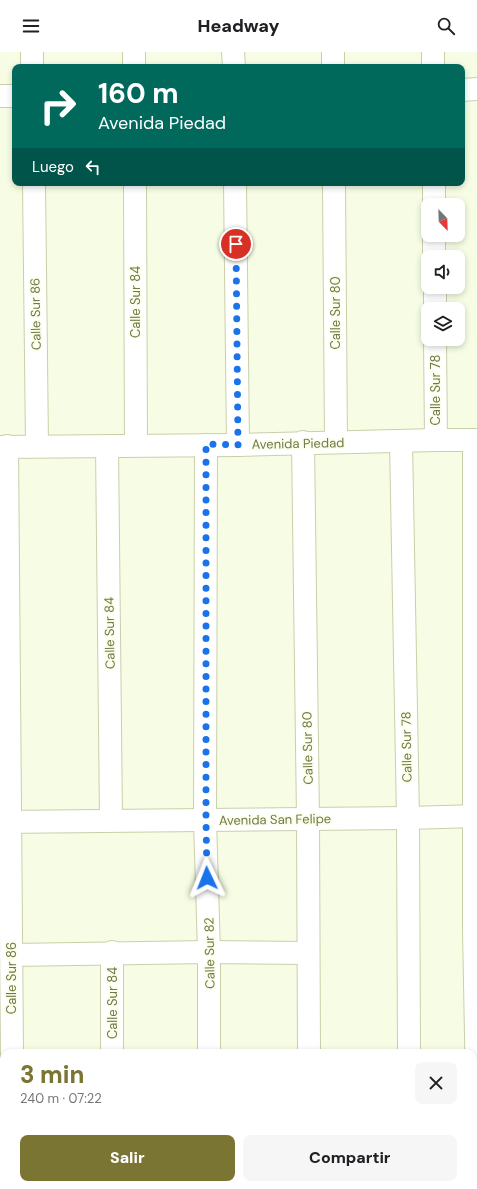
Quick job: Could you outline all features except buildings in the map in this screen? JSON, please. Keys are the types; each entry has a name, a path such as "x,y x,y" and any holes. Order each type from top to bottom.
{"street":[{"path":"32,52 32,64"},
{"path":"134,52 134,64"},
{"path":"233,52 234,64"},
{"path":"333,52 333,64"},
{"path":"433,52 433,64"},
{"path":"465,90 477,89"},
{"path":"0,96 12,96"},
{"name":"Calle Sur 86","path":"34,186 37,445"},
{"name":"Calle Sur 84","path":"135,186 136,445"},
{"path":"235,186 238,445"},
{"name":"Calle Sur 80","path":"334,186 336,442"},
{"path":"434,186 434,198"},
{"name":"Calle Sur 78","path":"435,346 436,440"},
{"path":"475,440 476,1049"},
{"name":"Avenida Piedad","path":"3,447 37,445 238,445 303,442 475,440"},
{"name":"Calle Sur 78","path":"401,441 408,818 409,1049"},
{"name":"Calle Sur 80","path":"303,442 308,819 309,1049"},
{"name":"Calle Sur 82","path":"206,444 206,820 210,1049"},
{"name":"Calle Sur 84","path":"106,446 110,820"},
{"name":"Calle Sur 86","path":"3,447 5,822 11,955 12,1049"},
{"name":"Avenida San Felipe","path":"5,822 476,816"},
{"path":"11,955 112,952 308,953"},
{"name":"Calle Sur 84","path":"112,952 112,1049"}],"route":[{"path":"207,878 206,444 238,445 236,244"}]}
